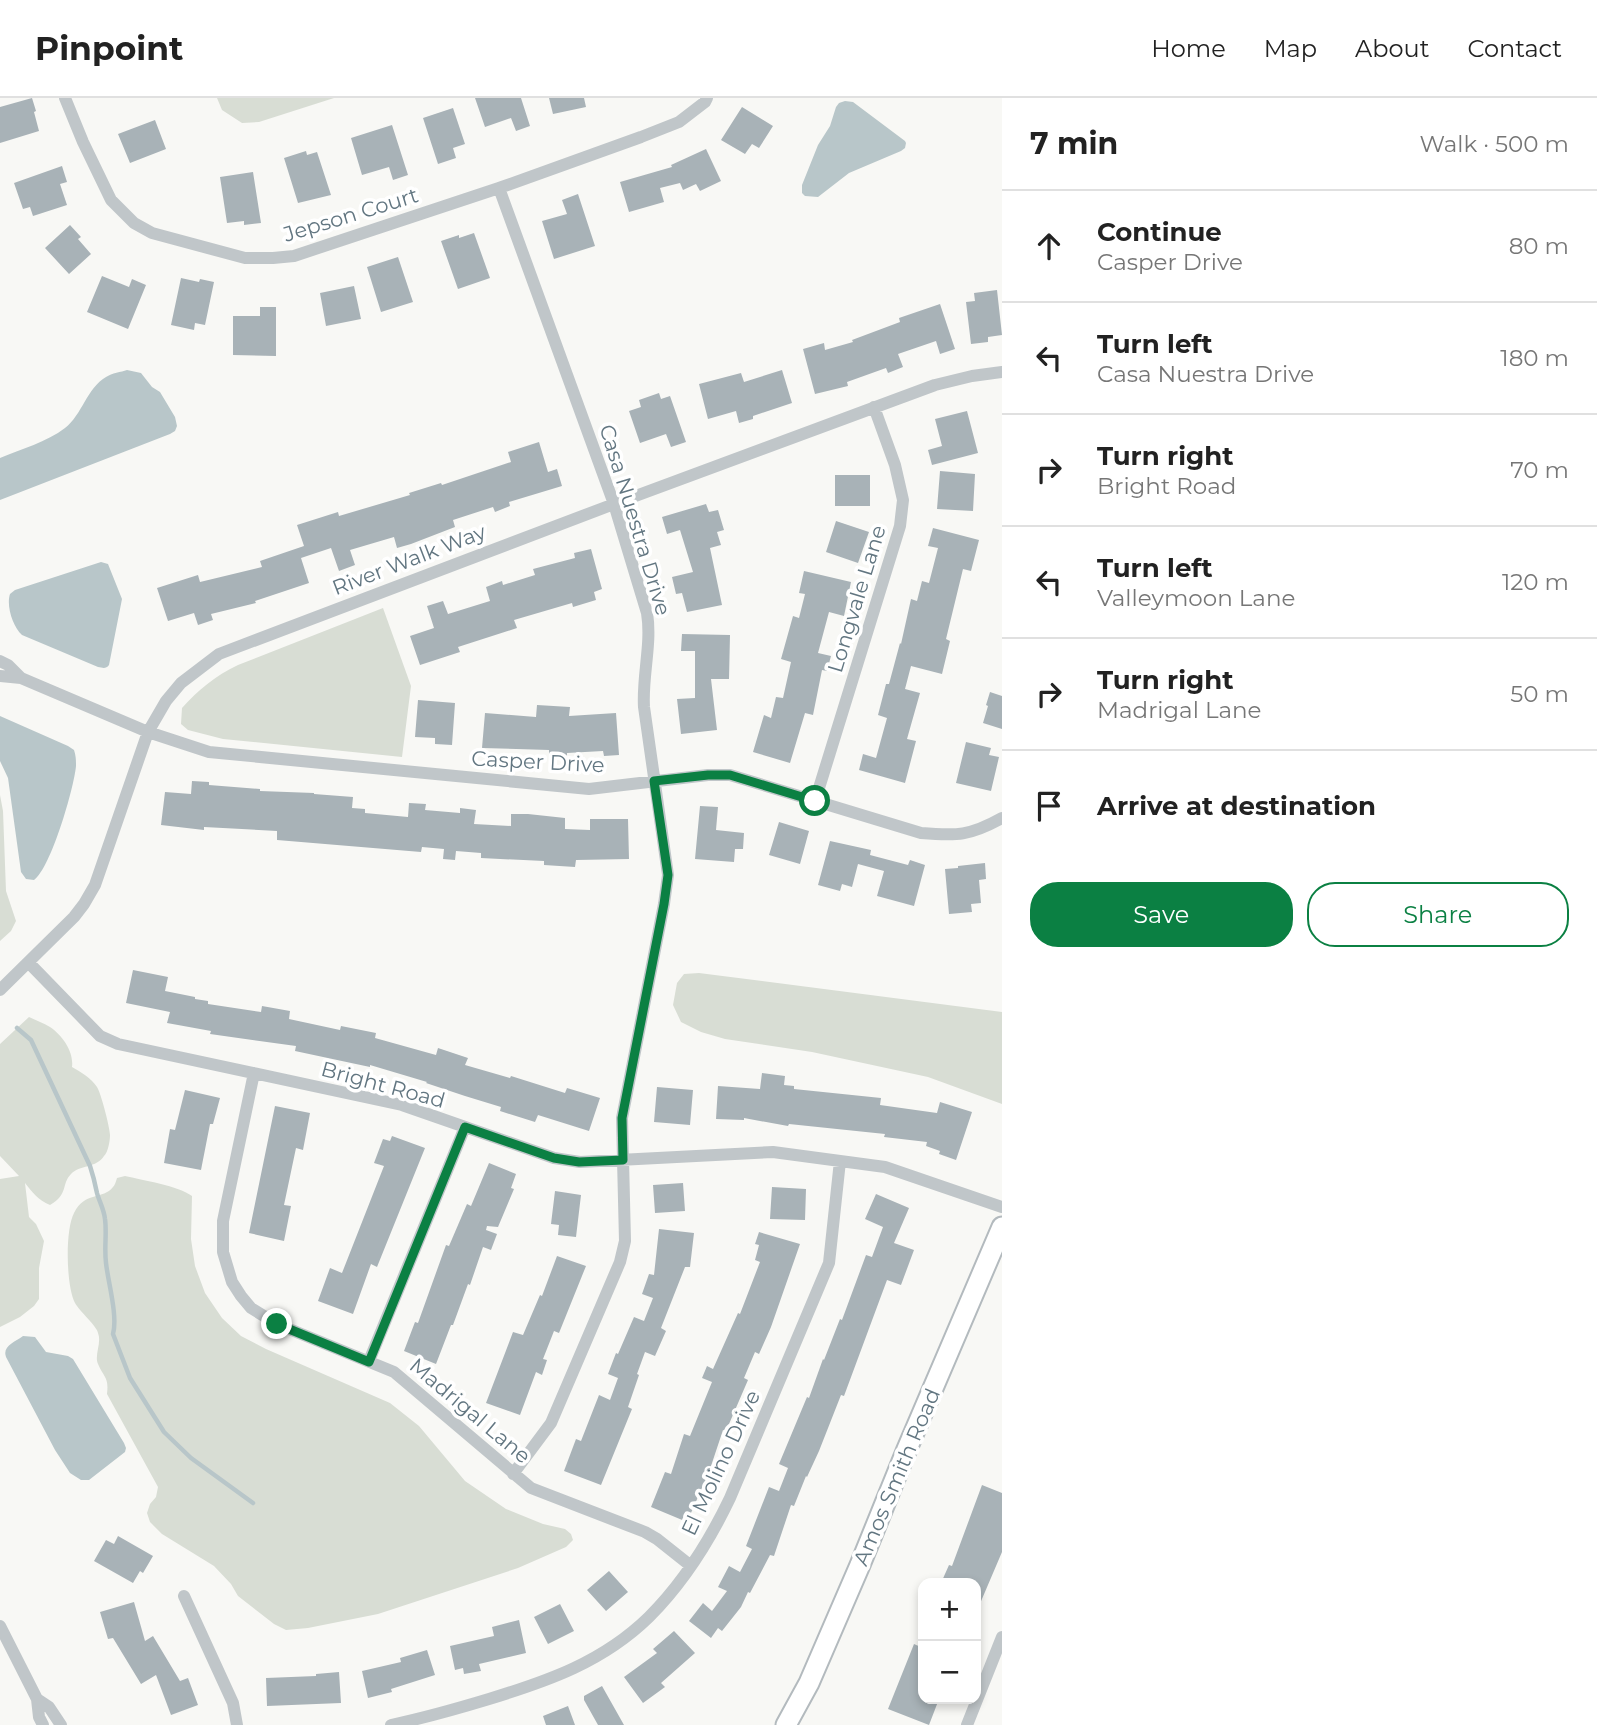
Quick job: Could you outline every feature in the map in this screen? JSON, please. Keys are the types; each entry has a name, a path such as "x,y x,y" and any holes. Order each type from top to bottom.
{"street":[{"name":"Jepson Court","path":"65,98 111,201 124,215 152,233 245,258 294,256 499,188 679,122 707,98"},
{"name":"Casa Nuestra Drive","path":"499,188 614,503 648,620 643,689 668,875 622,1118 625,1241 620,1262 551,1423 513,1474"},
{"name":"River Walk Way","path":"0,990 84,904 95,885 148,732 181,682 219,654 614,503 935,385 1002,372"},
{"name":"Longvale Lane","path":"815,801 900,526 903,500 895,465 874,408"},
{"path":"0,661 21,678"},
{"path":"0,676 21,678"},
{"name":"Casper Drive","path":"21,678 148,732 209,752 589,789 708,775 730,775 922,833 952,836 980,830 1002,818"},
{"name":"Bright Road","path":"29,963 100,1036 118,1044 402,1105 554,1158 579,1162 773,1152 885,1167 1002,1207"},
{"name":"Madrigal Lane","path":"254,1073 223,1221 223,1252 227,1268 232,1282 251,1308 277,1324 394,1372 531,1489 645,1532 691,1566"},
{"path":"369,1362 465,1127"},
{"name":"El Molino Drive","path":"391,1725 466,1706 543,1682 574,1669 617,1642 649,1617 701,1554 730,1498 829,1263 840,1161"},
{"name":"Amos Smith Road","path":"786,1725 809,1683 850,1589 1002,1227"},
{"path":"184,1595 233,1703 237,1725"},
{"path":"0,1626 37,1699 43,1725"},
{"path":"967,1725 1002,1637"},
{"path":"37,1699 49,1707 61,1725"}],"shaded area":[{"path":"217,98 334,98 259,122 242,123 222,110"},
{"path":"845,101 853,102 905,141 905,148 849,173 818,197 805,196 802,193 802,185 818,145 830,126 836,107"},
{"path":"127,370 141,373 152,387 160,392 175,417 175,431 0,500 0,458 58,433 71,423 99,382 111,374"},
{"path":"101,562 108,564 122,599 108,666 98,667 22,635 13,622 10,594 15,590"},
{"path":"383,608 411,686 402,757 223,739 188,730 181,724 182,708 207,684 230,669"},
{"path":"0,716 68,746 75,754 74,777 61,827 41,873 34,880 26,879 21,872 8,778 0,761"},
{"path":"0,795 6,891 16,921 11,931 0,941"},
{"path":"699,973 1002,1012 1002,1104 928,1077 812,1052 725,1039 701,1032 681,1022 673,1005 677,983 684,974"},
{"path":"29,1017 59,1035 67,1045 72,1067 97,1087 110,1137 107,1152 101,1160 74,1171 60,1197 50,1205 33,1193 25,1183 29,1217 36,1224 44,1241 39,1268 39,1299 20,1317 0,1327 0,1179 19,1176 0,1156 0,1044"},
{"path":"125,1176 170,1186 192,1196 191,1239 195,1266 205,1293 222,1318 241,1336 390,1403 419,1426 465,1481 506,1509 543,1524 565,1529 573,1540 566,1547 518,1568 378,1614 308,1628 286,1630 238,1596 214,1566 162,1534 150,1522 147,1513 158,1487 107,1394 107,1381 97,1360 98,1333 77,1307 72,1295 68,1272 68,1244 74,1213 83,1201 109,1191 117,1178"},
{"path":"23,1336 35,1337 46,1352 73,1359 124,1443 125,1452 89,1480 81,1480 70,1473 6,1357 8,1347"}],"building":[{"path":"32,98 39,131 0,143 0,107"},
{"path":"475,98 521,98 530,126 516,131 511,118 485,127"},
{"path":"549,98 584,98 586,107 553,114"},
{"path":"742,107 773,126 759,148 752,144 745,154 721,140"},
{"path":"453,108 465,144 453,148 456,158 438,164 423,118"},
{"path":"155,120 166,149 130,163 118,134"},
{"path":"392,125 408,175 393,180 389,167 362,175 351,138"},
{"path":"706,149 721,181 700,191 696,184 683,190 680,183 660,188 664,202 629,212 620,182 672,167 671,165"},
{"path":"306,151 307,155 317,152 331,195 298,203 284,158"},
{"path":"62,166 67,182 60,184 67,205 33,216 30,207 23,209 14,183"},
{"path":"253,172 261,223 227,223 220,177"},
{"path":"578,194 595,246 554,259 542,221 567,214 562,200"},
{"path":"70,225 91,254 69,274 45,248"},
{"path":"474,233 490,278 458,289 441,241"},
{"path":"398,257 413,302 381,312 367,267"},
{"path":"102,276 129,287 132,279 146,285 128,329 87,312"},
{"path":"181,278 214,282 205,325 195,323 194,330 171,325"},
{"path":"354,286 361,319 326,326 320,293"},
{"path":"997,290 1002,335 988,337 988,342 971,344 966,302 975,301 974,293"},
{"path":"940,304 955,349 940,354 936,341 898,354 903,367 888,373 886,368 847,382 848,386 815,394 803,349 824,343 825,350 853,342 852,340 900,322 899,318"},
{"path":"260,307 276,307 276,356 233,355 233,316 260,316"},
{"path":"782,370 792,403 739,423 736,411 708,419 699,384 741,373 744,382"},
{"path":"659,393 661,399 670,396 686,442 671,447 666,434 640,443 629,411 641,407 639,400"},
{"path":"967,411 978,453 932,465 928,450 942,446 935,419"},
{"path":"539,442 548,472 557,469 562,486 509,502 510,506 495,512 493,507 453,520 455,527 411,544 397,548 394,537 350,550 355,565 339,571 331,548 301,558 309,583 255,601 256,603 211,614 213,620 198,625 194,613 168,621 157,588 198,575 200,582 262,567 260,561 304,546 297,525 338,512 339,516 511,462 508,452"},
{"path":"940,471 975,474 973,511 937,509"},
{"path":"835,475 870,475 870,506 835,506"},
{"path":"706,504 709,512 718,510 724,530 717,532 721,545 710,548 722,605 687,612 682,593 676,594 672,577 693,572 680,530 667,534 662,517"},
{"path":"836,521 869,532 858,563 826,552"},
{"path":"933,528 979,540 971,571 963,569 946,639 950,641 942,674 911,666 905,689 920,693 907,739 916,741 905,783 859,770 863,754 876,758 887,718 878,715 901,644 911,599 917,601 922,581 929,583 938,548 928,546"},
{"path":"591,549 602,589 594,592 596,600 573,607 572,603 514,620 517,628 458,647 460,652 420,665 410,636 434,628 427,606 443,601 448,614 490,601 486,587 502,581 503,585 535,575 533,569 575,558 574,553"},
{"path":"804,571 851,582 844,616 829,612 818,653 831,656 827,671 822,670 813,715 805,713 790,763 753,752 764,715 771,718 776,697 783,698 791,662 781,659 793,616 799,618 805,594 799,593"},
{"path":"682,634 730,635 729,679 711,679 717,730 681,734 677,699 695,698 695,651 681,651"},
{"path":"990,692 1002,696 1002,729 983,723"},
{"path":"418,700 455,703 452,745 435,744 435,738 415,737"},
{"path":"537,705 570,707 569,716 616,713 619,755 604,756 603,751 567,753 567,757 549,756 549,750 482,748 485,713 536,717"},
{"path":"966,742 991,748 989,755 999,757 991,791 956,783"},
{"path":"192,781 260,791 353,797 352,808 365,809 365,813 408,817 409,803 426,804 425,810 460,813 460,808 476,810 474,824 511,826 511,814 528,814 565,818 565,829 590,830 590,819 628,819 629,859 576,860 575,867 544,865 544,861 481,858 481,853 456,851 455,860 443,859 444,849 422,847 421,852 277,840 277,831 204,827 204,830 161,825 165,792 191,794"},
{"path":"700,806 718,807 716,830 744,833 743,849 735,849 734,862 695,859"},
{"path":"779,822 809,831 800,864 769,855"},
{"path":"830,841 871,850 870,855 908,865 910,860 925,865 914,906 877,896 884,871 858,864 852,887 842,884 840,891 818,885"},
{"path":"985,863 986,879 979,880 981,903 971,904 972,912 949,914 945,869"},
{"path":"133,970 168,977 165,991 195,997 208,1001 208,1004 261,1012 262,1006 290,1011 289,1019 340,1030 341,1026 376,1033 375,1038 436,1055 438,1048 468,1058 465,1065 565,1093 567,1088 600,1098 589,1131 538,1115 535,1122 500,1111 501,1107 370,1065 295,1051 296,1046 210,1034 211,1031 167,1023 170,1012 126,1003"},
{"path":"762,1073 785,1076 784,1085 794,1086 794,1089 881,1098 880,1105 937,1113 940,1102 972,1112 956,1160 926,1146 927,1142 884,1137 885,1134 788,1126 744,1118 716,1119 718,1086 760,1089"},
{"path":"657,1087 693,1090 690,1125 654,1122"},
{"path":"185,1090 220,1098 213,1124 210,1124 201,1170 164,1163 170,1129 175,1130"},
{"path":"275,1106 310,1113 303,1150 296,1148 284,1205 291,1206 284,1241 249,1233"},
{"path":"392,1136 425,1148 377,1267 371,1264 353,1314 318,1301 330,1268 342,1273 384,1166 374,1163 383,1139 390,1141"},
{"path":"489,1163 516,1174 511,1188 514,1189 498,1227 487,1226 486,1230 497,1234 491,1250 483,1247 470,1285 468,1284 436,1364 404,1351 415,1322 418,1323 446,1245 449,1246 467,1204 471,1206"},
{"path":"683,1183 685,1211 655,1213 653,1185"},
{"path":"772,1187 806,1189 805,1220 770,1219"},
{"path":"555,1191 581,1195 576,1237 558,1235 559,1225 551,1224"},
{"path":"876,1194 909,1208 894,1243 914,1250 901,1285 887,1280 844,1396 841,1395 794,1506 791,1505 774,1556 770,1555 741,1607 722,1631 718,1628 711,1638 689,1621 703,1603 712,1611 727,1591 718,1587 729,1566 740,1572 752,1549 746,1546 769,1487 779,1491 788,1468 779,1464 840,1319 842,1320 866,1255 872,1257 883,1227 865,1219"},
{"path":"659,1229 694,1233 690,1267 685,1267 661,1328 666,1331 655,1356 645,1352 628,1407 632,1409 601,1485 564,1471 576,1439 581,1441 599,1395 610,1400 618,1378 608,1374 634,1317 644,1321 653,1298 642,1294 649,1274 654,1275"},
{"path":"759,1232 800,1244 771,1327 759,1354 755,1352 744,1378 748,1380 726,1431 723,1430 709,1472 687,1522 651,1507 665,1472 671,1474 684,1434 690,1436 712,1382 702,1378 707,1366 713,1369 738,1313 740,1314 760,1262 755,1260 759,1245 755,1244"},
{"path":"557,1256 586,1266 559,1333 554,1331 543,1359 547,1360 542,1375 536,1372 520,1415 486,1403 513,1332 523,1335"},
{"path":"982,1485 1002,1493 1002,1552 981,1601 981,1578 943,1578 949,1565 952,1566"},
{"path":"118,1536 153,1556 133,1583 94,1561 106,1540 114,1544"},
{"path":"609,1571 628,1592 606,1611 587,1590"},
{"path":"134,1602 145,1641 153,1636 180,1681 188,1678 198,1705 171,1715 156,1675 141,1684 113,1638 108,1639 100,1612"},
{"path":"560,1604 574,1631 548,1644 534,1617"},
{"path":"519,1620 526,1653 479,1664 481,1671 464,1674 463,1668 455,1670 450,1646 494,1636 492,1627"},
{"path":"674,1631 695,1653 661,1683 665,1687 643,1703 624,1677 657,1653 653,1649"},
{"path":"914,1644 918,1646 918,1704 937,1704 929,1725 888,1709"},
{"path":"427,1650 435,1675 391,1689 392,1692 368,1698 362,1671 401,1662 400,1658"},
{"path":"339,1672 341,1703 267,1706 266,1678 316,1676"},
{"path":"602,1686 624,1725 598,1725 584,1696"},
{"path":"568,1706 575,1725 546,1725 543,1716"}],"waterway":[{"path":"17,1028 31,1040 91,1169 105,1219 105,1257 114,1318 113,1334 130,1378 164,1432 191,1458 253,1503"}],"route":[{"path":"277,1324 369,1362 465,1127 554,1158 579,1162 623,1160 622,1118 668,875 654,781 730,775 815,801"}]}
